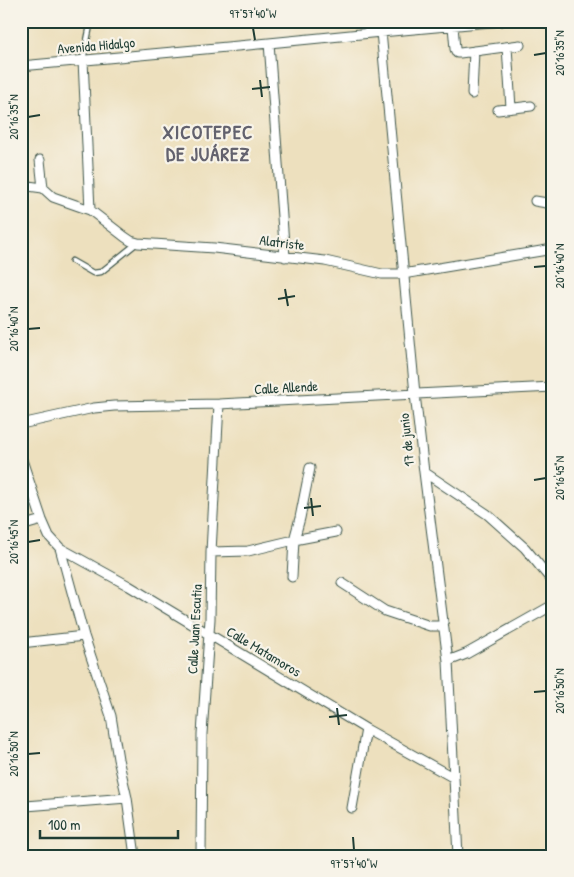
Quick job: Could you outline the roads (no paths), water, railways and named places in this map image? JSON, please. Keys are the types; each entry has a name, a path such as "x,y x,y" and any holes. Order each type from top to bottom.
{"street":[{"name":"17 de junio","path":"380,21 415,394 448,661 458,856"},
{"name":"Avenida Hidalgo","path":"21,66 502,21"},
{"path":"453,26 455,49 460,53 520,45"},
{"path":"269,43 285,257"},
{"path":"507,47 511,108"},
{"path":"472,94 474,52"},
{"path":"83,60 90,210"},
{"path":"498,110 531,106"},
{"path":"40,160 42,188"},
{"name":"Alatriste","path":"21,185 42,188 53,196 90,210 125,237 138,243 214,248 325,261 382,274 403,274 553,249"},
{"path":"535,201 553,204"},
{"name":"Calle Allende","path":"21,424 94,408 114,406 219,404 553,387"},
{"name":"Calle Juan Escutia","path":"201,856 202,734 219,404"},
{"path":"21,457 42,520 49,536 60,548 84,636 111,716 127,798 135,856"},
{"path":"292,577 294,540 310,468"},
{"path":"424,472 487,514 525,548 553,582"},
{"path":"21,526 42,520"},
{"path":"211,552 248,551 336,532"},
{"name":"Calle Matamoros","path":"60,548 129,586 366,729 454,778"},
{"path":"342,584 385,610 430,626 443,626"},
{"path":"448,661 466,654 553,605"},
{"path":"21,643 84,636"},
{"path":"352,808 366,729"},
{"path":"26,806 127,798"}],"lane":[{"path":"83,60 91,21"},
{"path":"72,261 93,273 100,272 138,243"}],"district":[{"name":"XICOTEPEC DE JUÁREZ","path":"208,143"}]}
